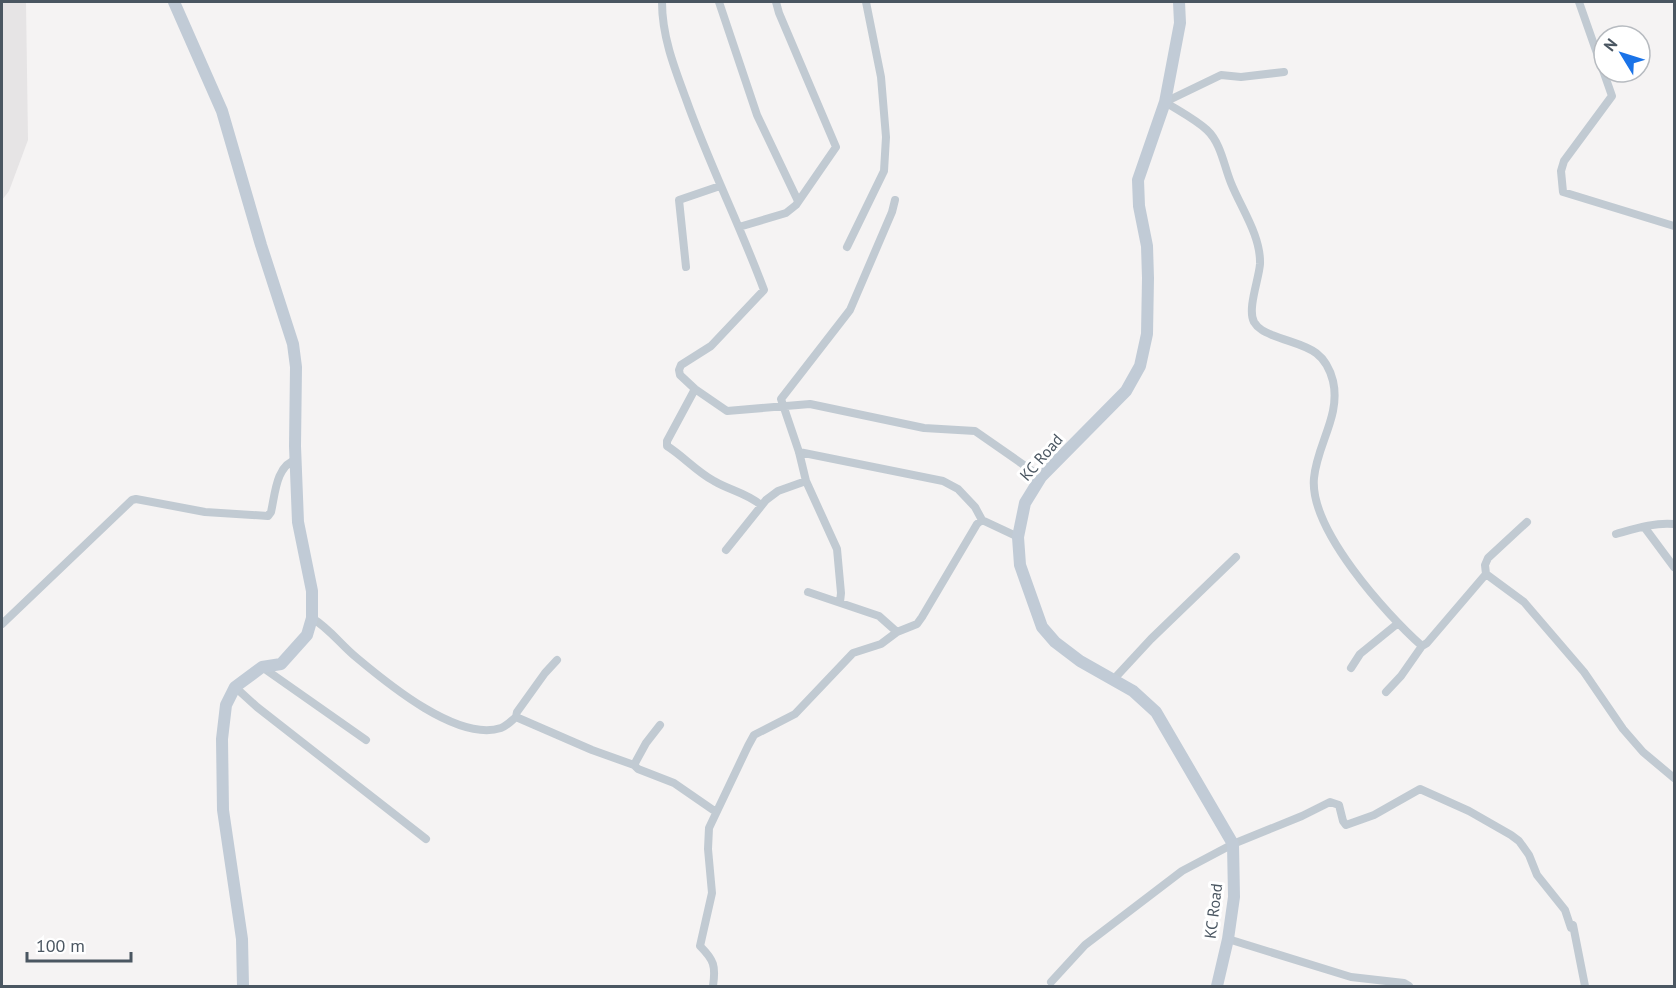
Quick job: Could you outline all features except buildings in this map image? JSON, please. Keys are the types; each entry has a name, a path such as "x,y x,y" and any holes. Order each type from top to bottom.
{"main road":[{"path":"174,2 222,111 293,344 296,367 298,522 312,591 312,618 308,635 281,664 262,667 235,687 226,705 222,740 223,810 242,939 243,987"},
{"name":"KC Road","path":"1179,2 1180,23 1165,102 1138,180 1139,206 1147,246 1148,278 1147,334 1140,366 1126,391 1041,477 1025,503 1017,537 1020,565 1042,627 1055,642 1080,662 1132,691 1156,712 1233,844 1234,897 1228,939 1216,987"}],"street":[{"path":"662,2 666,44 701,140 740,227 764,290 711,346 681,365 680,375 695,389 727,411 810,404 924,428 975,431 1041,477"},
{"path":"719,2 757,115 798,201"},
{"path":"740,227 786,213 796,205 836,147 776,2"},
{"path":"847,247 884,171 886,137 881,77 866,2"},
{"path":"1580,2 1612,96 1564,161 1561,171 1563,192 1674,226"},
{"path":"1165,102 1221,75 1241,77 1284,72"},
{"path":"1165,102 1208,131 1223,156 1230,182 1258,250 1260,264 1252,304 1253,321 1262,331 1313,349 1323,357 1329,368 1334,385 1333,418 1314,478 1314,493 1319,509 1343,557 1397,624 1422,646"},
{"path":"686,267 679,200 720,186"},
{"path":"840,602 837,549 806,481 781,399 850,310 895,200"},
{"path":"695,389 667,441 667,446 682,455 713,481 748,495 761,505"},
{"path":"799,452 943,481 958,489 975,507 982,520 1017,537"},
{"path":"2,624 132,500 205,512 268,516 283,468 289,462 296,460"},
{"path":"726,550 766,500 778,492 806,481"},
{"path":"713,987 715,965 711,957 700,946 712,892 708,849 709,828 754,735 795,714 853,653 881,644 897,632 917,624 977,524 982,520"},
{"path":"1386,692 1401,676 1422,646 1486,574 1485,565 1488,558 1527,522"},
{"path":"1616,534 1641,527 1665,523 1674,524"},
{"path":"1645,528 1674,567"},
{"path":"1113,680 1236,557"},
{"path":"1486,574 1524,602 1584,672 1623,729 1643,752 1674,778"},
{"path":"808,592 879,616 897,632"},
{"path":"312,618 326,627 355,657 420,705 444,720 468,727 490,730 503,727 516,717 517,712 557,660"},
{"path":"1351,668 1360,654 1397,624"},
{"path":"262,667 366,740"},
{"path":"235,687 257,707 426,839"},
{"path":"516,717 674,783 717,812"},
{"path":"634,765 660,724"},
{"path":"1051,982 1085,945 1182,871 1233,844 1330,802 1339,805 1346,825 1374,815 1420,789 1468,811 1519,841 1529,855 1537,875 1566,910 1571,928 1573,926 1585,987"},
{"path":"1228,939 1351,977 1404,983 1409,987"}],"shaded area":[{"path":"2,2 26,2 28,140 9,191 2,200"}]}
